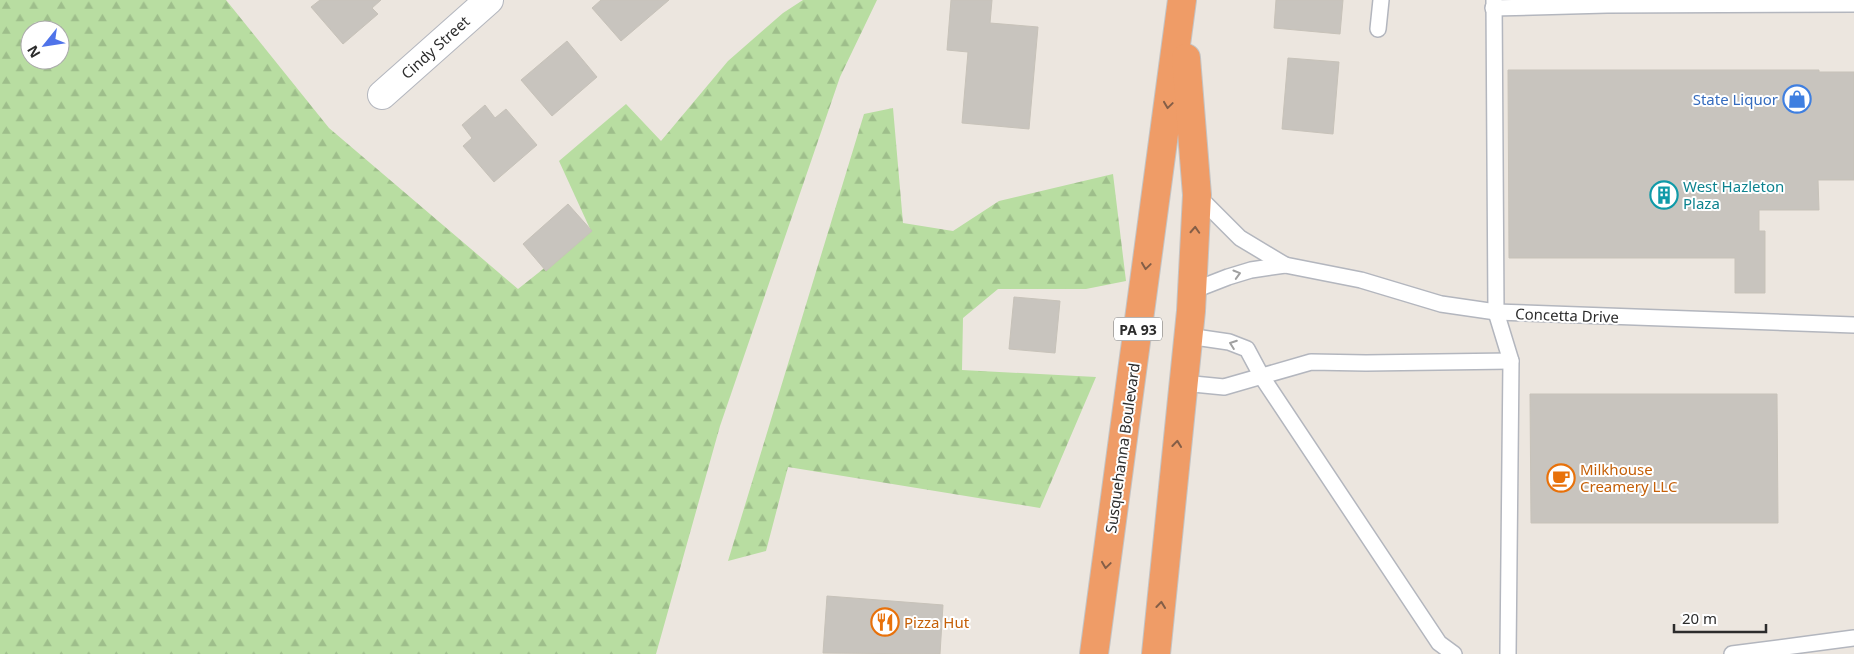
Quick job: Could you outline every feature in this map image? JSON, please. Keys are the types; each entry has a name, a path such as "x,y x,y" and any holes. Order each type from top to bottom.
{"highway":[{"name":"Susquehanna Boulevard","path":"1156,654 1188,336 1197,195 1182,2"},
{"name":"Susquehanna Boulevard","path":"1094,654 1182,2"}],"street":[{"name":"Cindy Street","path":"382,95 489,0"}],"lane":[{"path":"1378,29 1381,0"},
{"path":"1508,654 1511,361 1496,312 1494,4 1793,2 1854,4"},
{"name":"Concetta Drive","path":"1197,195 1240,238 1285,265"},
{"name":"Concetta Drive","path":"1192,291 1251,270 1285,265 1361,280 1441,304 1496,312 1854,325"},
{"path":"1188,336 1229,342 1247,349 1262,377 1439,642 1454,654"},
{"path":"1183,383 1224,387 1311,362 1366,364 1511,361"},
{"path":"1732,654 1854,638"}],"green space":[{"path":"0,0 226,0 329,128 518,289 591,231 559,161 626,104 661,141 728,61 783,13 803,0 877,0 840,77 720,426 656,654 0,654"},
{"path":"893,108 903,223 953,231 999,201 1113,174 1126,281 1086,289 998,289 963,318 962,370 1096,377 1040,508 788,467 766,551 728,561 864,114"}],"building":[{"path":"320,0 381,0 372,8 378,14 343,44 311,7"},
{"path":"601,0 669,0 621,41 592,8"},
{"path":"951,0 992,0 990,23 1038,27 1029,129 962,123 968,52 947,50"},
{"path":"1276,0 1343,0 1340,34 1274,28"},
{"path":"567,41 597,77 552,116 521,80"},
{"path":"1288,58 1339,62 1333,134 1282,129"},
{"name":"West Hazleton Plaza","path":"1508,70 1819,70 1819,72 1854,72 1854,180 1818,180 1819,210 1759,210 1759,231 1765,231 1765,293 1735,293 1735,258 1509,258"},
{"path":"485,105 495,118 506,109 537,145 494,182 463,146 472,138 462,125"},
{"path":"568,204 592,231 546,271 523,244"},
{"path":"1014,297 1060,301 1055,353 1009,349"},
{"path":"1530,394 1777,394 1778,523 1531,523"},
{"path":"827,596 943,605 940,654 823,653"}],"place":[{"name":"State Liquor","path":"1797,99"},
{"name":"West Hazleton Plaza","path":"1664,195"},
{"name":"Milkhouse Creamery LLC","path":"1561,478"},
{"name":"Pizza Hut","path":"885,622"}]}
